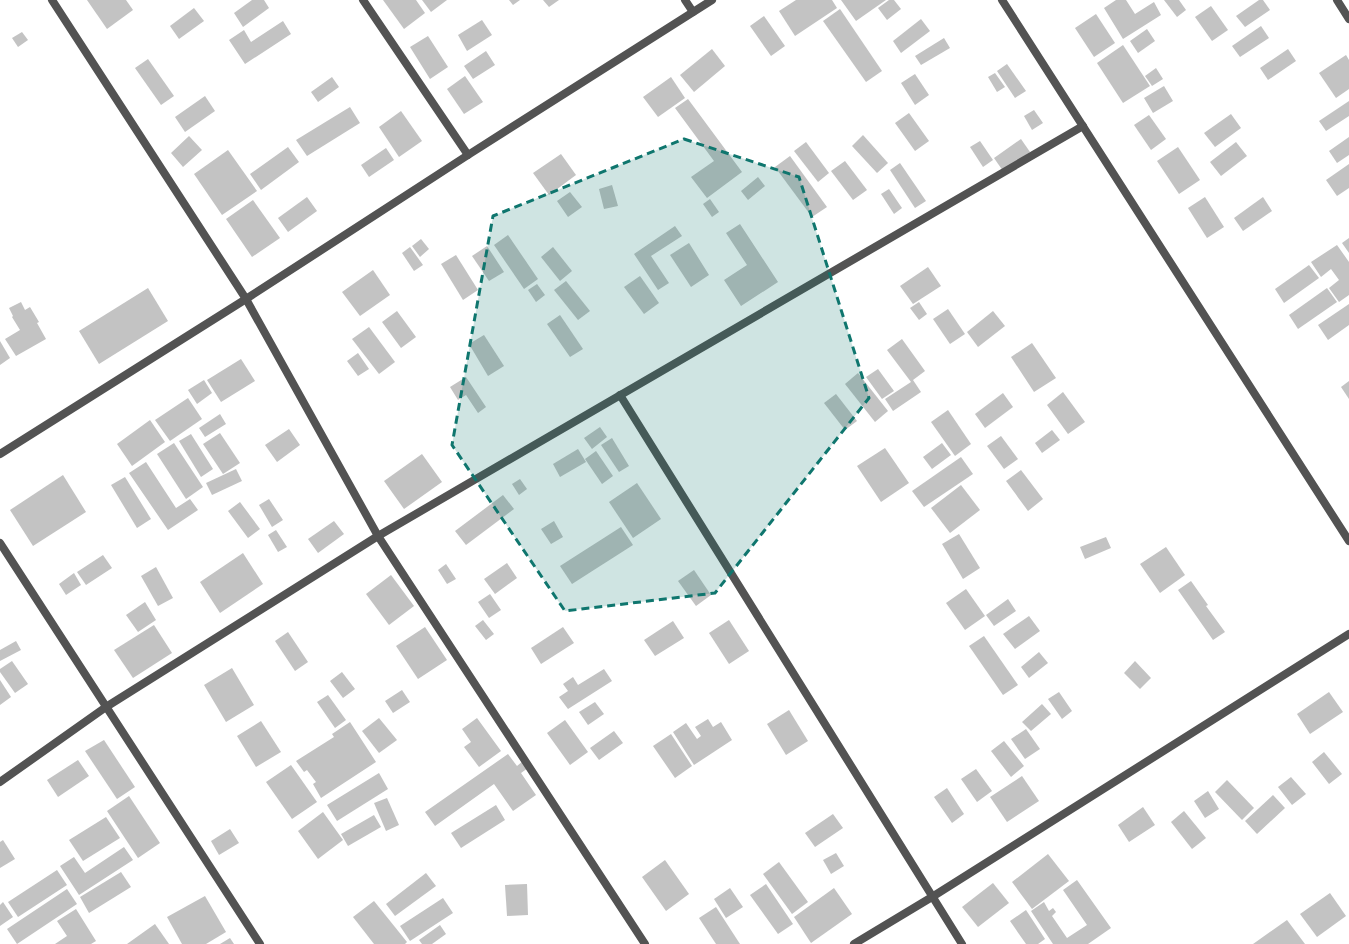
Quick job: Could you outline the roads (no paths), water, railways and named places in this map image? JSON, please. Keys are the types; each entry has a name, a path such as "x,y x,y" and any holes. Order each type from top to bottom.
{"street":[{"path":"52,0 246,299 378,536 645,944"},
{"path":"363,0 468,155"},
{"path":"685,0 693,12"},
{"path":"0,454 246,299 468,155 712,0"},
{"path":"1002,0 1349,541"},
{"path":"1337,0 1349,19"},
{"path":"0,782 106,707 378,536 1083,126"},
{"path":"620,395 962,944"},
{"path":"0,543 260,944"},
{"path":"854,944 932,897 1349,634"}]}
